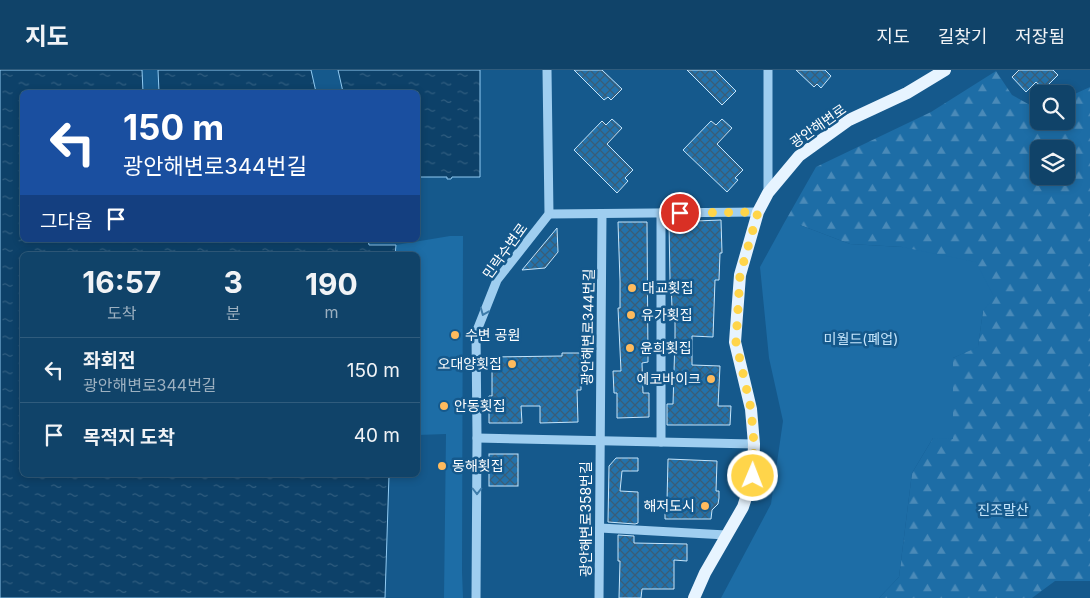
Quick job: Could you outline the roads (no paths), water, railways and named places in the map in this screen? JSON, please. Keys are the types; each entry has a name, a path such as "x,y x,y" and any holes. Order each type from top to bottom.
{"main road":[{"name":"광안해변로","path":"694,598 705,573 743,507 753,476 754,444 751,409 736,342 740,275 758,212 768,193 799,156 849,120 907,93 944,70"}],"street":[{"path":"547,70 549,214 758,212"},
{"path":"768,70 768,193"},
{"path":"661,213 661,442"},
{"name":"민락수변로","path":"476,598 478,438 476,334 497,280 549,214"},
{"name":"광안해변로344번길","path":"600,440 602,214"},
{"name":"광안해변로358번길","path":"478,438 754,444"},
{"name":"광안해변로358번길","path":"599,598 600,440"},
{"path":"600,528 726,535"}],"water":[{"path":"0,70 142,70 143,90 20,90 20,242 368,242 369,245 396,245 395,252 20,252 20,477 389,477 385,598 0,598"},
{"path":"158,70 311,70 316,90 159,90"},
{"path":"338,70 480,70 480,177 452,177 447,179 447,177 420,177 420,90 343,90"}],"place":[{"name":"대교횟집","path":"632,288"},
{"name":"유가횟집","path":"631,315"},
{"name":"수변 공원","path":"455,335"},
{"name":"윤희횟집","path":"630,348"},
{"name":"오대양횟집","path":"512,364"},
{"name":"에코바이크","path":"711,379"},
{"name":"안동횟집","path":"444,406"},
{"name":"동해횟집","path":"442,466"},
{"name":"해저도시","path":"705,506"}],"park label":[{"name":"미월드(폐업)","path":"861,339"},
{"name":"진조말산","path":"1003,510"}]}
